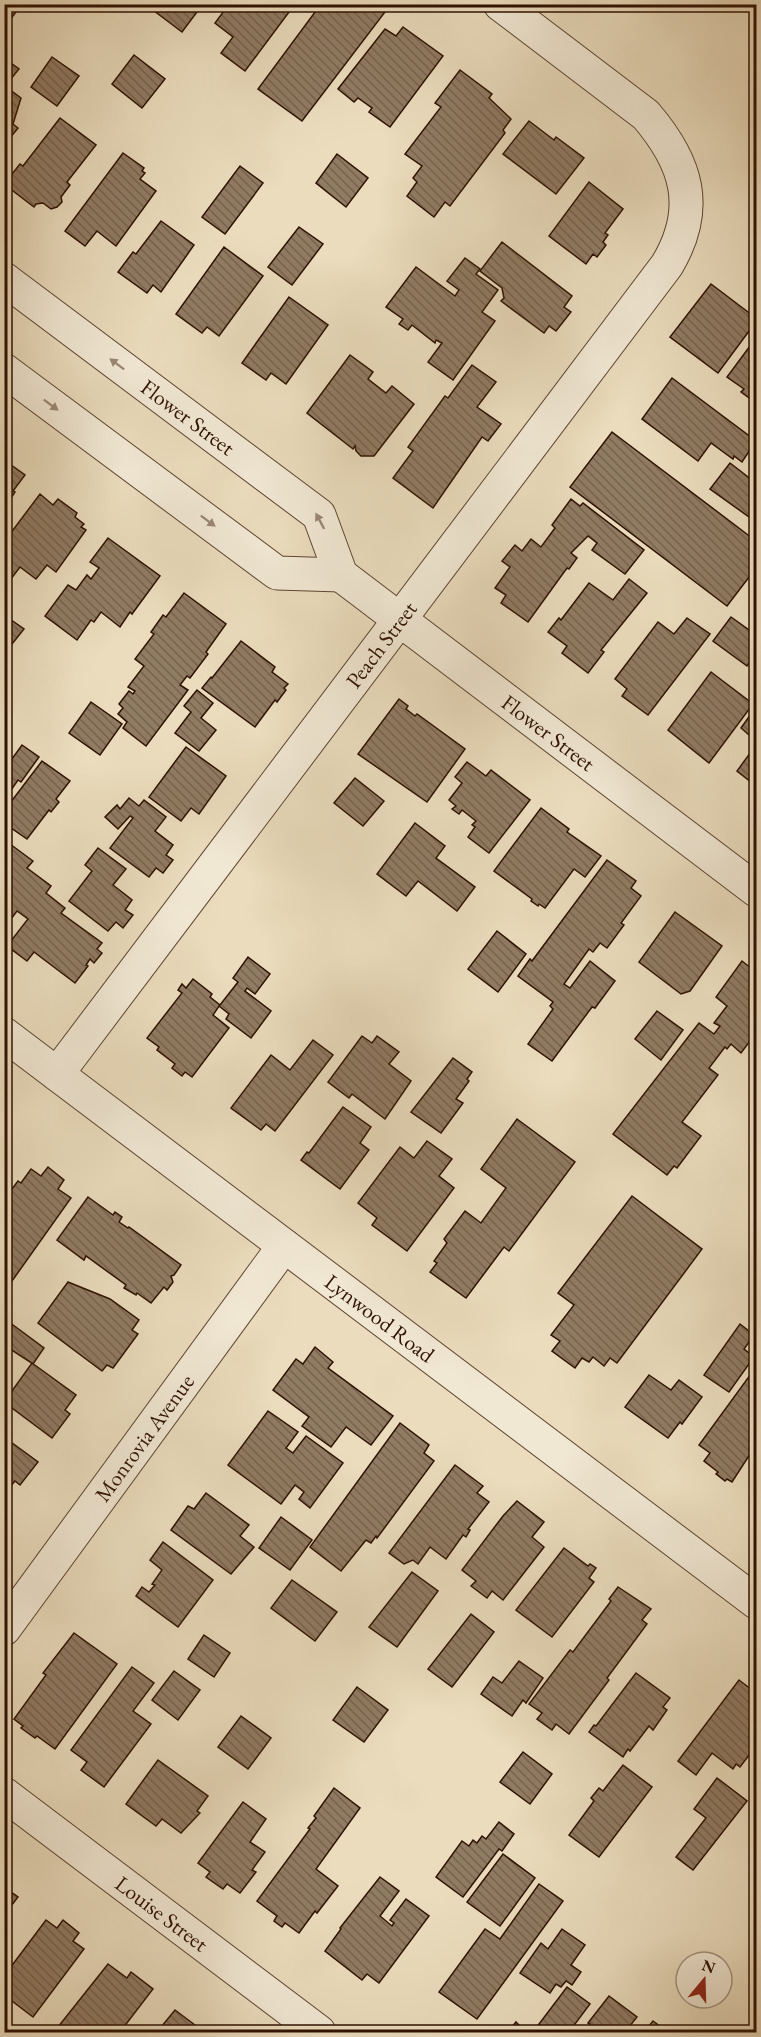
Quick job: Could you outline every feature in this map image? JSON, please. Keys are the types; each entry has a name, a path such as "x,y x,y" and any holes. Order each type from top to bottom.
{"street":[{"name":"Peach Street","path":"57,1074 667,265 682,235 687,204 684,181 675,156 663,134 646,115 500,4"},
{"name":"Flower Street","path":"4,279 320,515 341,576 756,890"},
{"path":"4,370 277,573 341,576"},
{"name":"Lynwood Road","path":"4,1034 756,1602"},
{"name":"Monrovia Avenue","path":"4,1629 284,1246"},
{"name":"Louise Street","path":"4,1794 319,2032"}],"building":[{"path":"4,4 22,4 4,28"},
{"path":"145,4 203,4 182,32"},
{"path":"229,4 295,4 245,71 221,53 233,37 215,23"},
{"path":"321,4 374,4 385,12 302,121 258,89"},
{"path":"403,27 443,56 390,127 369,112 372,108 358,98 354,102 338,89 385,29 396,36"},
{"path":"134,55 165,79 142,108 112,84"},
{"path":"52,57 79,76 57,106 31,87"},
{"path":"4,58 19,69 5,86 21,98 13,124 18,128 4,145"},
{"path":"460,70 492,94 489,98 511,119 503,130 505,133 450,206 445,202 434,217 407,196 417,182 413,178 422,166 405,154 441,107 435,103"},
{"path":"60,118 96,145 67,182 70,185 57,207 51,209 43,203 36,204 34,207 4,184 20,164 23,166"},
{"path":"529,121 554,140 556,137 584,158 556,194 503,154"},
{"path":"123,153 144,168 142,171 145,173 140,179 156,191 116,246 97,231 85,246 65,231"},
{"path":"337,154 368,178 346,207 316,183"},
{"path":"240,166 263,183 225,234 202,217"},
{"path":"589,182 623,209 605,233 608,235 603,242 606,245 597,257 593,254 586,264 549,236"},
{"path":"161,221 194,245 161,292 153,285 147,293 118,272 133,252 136,254"},
{"path":"299,227 323,244 292,285 268,267"},
{"path":"502,242 572,296 564,307 571,312 556,331 549,326 544,333 501,301 504,298 502,288 480,271"},
{"path":"224,247 263,276 219,336 207,327 202,333 176,314"},
{"path":"465,258 480,269 476,274 498,290 482,312 495,321 453,380 428,362 442,343 436,340 435,343 412,325 408,330 399,324 403,319 386,307 416,267 455,296 459,290 447,281"},
{"path":"711,284 756,318 754,328 752,327 718,373 670,337"},
{"path":"289,297 328,325 286,384 271,373 266,380 242,363"},
{"path":"753,342 756,345 756,403 741,392 744,389 727,377"},
{"path":"350,355 373,372 368,379 386,393 392,386 414,404 374,456 361,456 355,446 353,449 307,413"},
{"path":"472,365 496,382 477,407 501,424 488,441 482,437 433,508 393,478 413,451 408,447 445,396 448,398"},
{"path":"672,378 756,441 742,462 734,456 733,459 711,443 698,461 642,419"},
{"path":"612,432 756,541 756,568 727,606 570,487"},
{"path":"4,458 25,475 13,491 15,492 11,498 9,496 4,501"},
{"path":"730,463 756,483 756,522 710,489"},
{"path":"40,494 53,505 58,499 77,513 75,517 84,524 81,527 86,530 56,572 47,565 36,579 20,567 4,588 4,542"},
{"path":"571,499 580,506 583,503 644,550 625,574 592,550 597,543 588,536 571,553 577,558 569,569 567,568 528,622 501,603 506,595 495,588 510,567 502,561 515,545 522,551 531,539 541,547 555,528 552,525"},
{"path":"108,538 160,576 120,627 101,612 94,622 91,620 77,640 45,616 68,585 76,590 87,575 91,579 99,568 90,562"},
{"path":"629,579 647,593 601,650 604,652 588,673 562,653 567,646 548,632 559,618 561,620 589,583 613,600"},
{"path":"184,593 226,624 190,678 187,676 180,685 188,690 146,746 123,728 127,722 118,714 123,708 119,704 129,691 133,694 135,691 128,687 144,666 135,659 154,634 151,632 163,615 166,617"},
{"path":"4,615 24,629 4,654"},
{"path":"731,617 756,635 756,653 747,666 713,641"},
{"path":"687,618 710,634 648,715 622,696 627,689 615,679 658,622 674,634"},
{"path":"241,641 275,667 272,672 288,684 277,702 275,700 255,727 202,688"},
{"path":"711,672 753,704 709,763 668,730"},
{"path":"197,690 213,703 201,718 216,730 199,751 175,733 191,712 184,706"},
{"path":"399,699 415,716 417,714 465,749 427,802 358,754"},
{"path":"91,702 122,724 100,755 69,733"},
{"path":"756,707 756,741 741,728"},
{"path":"22,745 39,757 21,782 18,780 4,800 4,770"},
{"path":"756,745 756,786 737,771"},
{"path":"186,747 226,776 199,814 191,808 181,821 149,797"},
{"path":"42,761 70,781 56,799 59,802 51,812 49,810 27,839 4,823 4,811"},
{"path":"467,762 486,776 491,770 530,800 489,853 468,837 476,821 462,810 459,814 452,809 456,806 449,800 462,783 455,777"},
{"path":"355,778 384,801 363,826 334,803"},
{"path":"129,798 139,806 144,800 166,817 155,831 173,845 166,855 173,860 163,873 156,868 149,877 110,848 133,818 130,816 118,829 105,817 117,805 120,809"},
{"path":"541,808 569,829 567,832 601,856 585,877 574,869 545,908 531,901 532,899 494,871"},
{"path":"415,823 445,846 436,858 475,887 457,911 418,881 406,896 377,874"},
{"path":"10,844 33,861 27,868 51,886 46,893 65,908 61,913 102,943 97,949 102,953 94,963 90,959 86,965 88,966 75,983 34,952 27,961 7,946 28,919 17,911 8,923 4,920 4,852"},
{"path":"98,848 126,869 113,885 132,900 125,910 133,915 123,928 116,922 108,931 69,901 92,871 85,865"},
{"path":"607,860 636,881 631,888 641,896 621,923 624,925 607,948 600,943 593,952 589,949 564,984 570,988 590,961 615,981 595,1008 592,1007 552,1061 528,1044 553,1009 550,1006 553,1002 518,976 530,959 532,961"},
{"path":"675,912 722,946 690,991 681,994 639,962"},
{"path":"497,931 526,954 498,992 468,969"},
{"path":"248,957 270,974 255,994 247,988 245,991 271,1011 251,1038 226,1019 229,1014 219,1006 213,1015 229,1028 192,1077 185,1072 182,1076 172,1068 175,1064 157,1050 159,1047 147,1038 182,993 178,990 182,984 186,988 193,979 212,994 210,997 220,1005 238,982 233,978"},
{"path":"742,961 756,972 756,1033 741,1053 731,1044 727,1049 725,1047 709,1068 718,1075 682,1122 701,1136 677,1168 674,1166 667,1175 613,1134 699,1023 714,1034 720,1026 714,1023 727,1006 716,997"},
{"path":"657,1011 683,1030 661,1060 635,1039"},
{"path":"362,1036 372,1043 377,1036 399,1052 389,1064 411,1081 385,1119 352,1094 349,1098 328,1082"},
{"path":"313,1040 333,1055 275,1131 266,1124 261,1130 231,1108 271,1055 290,1070"},
{"path":"453,1058 472,1072 467,1079 469,1081 456,1099 463,1103 441,1133 411,1112"},
{"path":"343,1107 371,1127 360,1143 369,1150 340,1189 301,1160 307,1152 309,1153"},
{"path":"517,1119 575,1162 509,1251 504,1247 466,1298 430,1272 437,1263 434,1261 447,1243 444,1239 465,1211 481,1223 506,1188 481,1169"},
{"path":"427,1141 452,1159 439,1176 454,1188 407,1251 372,1225 377,1218 358,1203 400,1147 414,1158"},
{"path":"48,1167 64,1180 58,1189 71,1198 12,1281 4,1276 4,1204 8,1199 6,1197 18,1181 21,1183 31,1169 41,1176"},
{"path":"632,1196 702,1249 617,1363 610,1358 604,1366 593,1357 589,1362 582,1358 575,1368 552,1351 560,1341 551,1335 574,1305 558,1293"},
{"path":"88,1197 113,1215 115,1212 122,1217 119,1222 181,1265 171,1276 173,1282 167,1290 164,1287 151,1303 137,1293 136,1295 124,1288 126,1285 86,1256 84,1260 57,1240"},
{"path":"68,1282 110,1299 139,1320 132,1330 138,1334 113,1368 107,1365 102,1371 38,1323"},
{"path":"5,1319 44,1348 33,1364 4,1345"},
{"path":"740,1324 754,1335 744,1349 754,1357 729,1392 704,1375"},
{"path":"315,1347 333,1362 328,1368 393,1416 371,1445 346,1427 331,1447 302,1426 309,1417 273,1390 296,1359 303,1364"},
{"path":"32,1363 76,1395 65,1410 70,1414 52,1438 4,1402"},
{"path":"756,1367 756,1445 732,1482 727,1479 725,1481 704,1461 710,1453 699,1445"},
{"path":"649,1375 671,1390 679,1380 702,1397 682,1424 680,1422 668,1438 625,1407"},
{"path":"268,1411 298,1432 286,1448 293,1453 306,1436 343,1463 310,1508 299,1499 304,1492 295,1485 281,1504 228,1465"},
{"path":"400,1423 429,1445 424,1453 434,1461 377,1538 376,1536 371,1543 366,1540 341,1571 310,1547"},
{"path":"4,1437 38,1462 20,1485 15,1481 4,1494"},
{"path":"455,1465 483,1486 477,1493 489,1502 468,1529 470,1530 466,1537 463,1535 446,1559 430,1547 418,1564 413,1560 404,1564 389,1553"},
{"path":"206,1493 249,1525 240,1536 254,1547 231,1574 171,1530 188,1506 194,1509"},
{"path":"517,1501 544,1522 532,1537 544,1547 503,1600 492,1591 487,1598 471,1586 476,1581 462,1570"},
{"path":"281,1517 312,1540 290,1570 259,1548"},
{"path":"163,1542 213,1580 178,1627 136,1596 142,1587 149,1592 155,1585 152,1584 162,1570 150,1560"},
{"path":"564,1548 588,1566 590,1564 596,1568 589,1578 594,1582 552,1637 516,1610"},
{"path":"412,1572 438,1591 397,1647 369,1627"},
{"path":"292,1580 337,1612 315,1641 271,1608"},
{"path":"618,1587 651,1609 642,1620 647,1624 569,1734 556,1724 552,1730 537,1719 542,1713 529,1704 570,1650 573,1652 611,1601 609,1599"},
{"path":"471,1614 494,1632 452,1687 428,1669"},
{"path":"74,1633 117,1664 55,1749 21,1728 23,1726 14,1719 46,1675 43,1673"},
{"path":"204,1635 230,1653 214,1677 188,1659"},
{"path":"519,1661 543,1678 526,1703 523,1700 512,1716 481,1694 493,1677 502,1683"},
{"path":"132,1667 154,1683 133,1711 151,1724 104,1787 81,1770 87,1762 71,1750"},
{"path":"174,1671 200,1690 178,1720 152,1700"},
{"path":"636,1673 670,1698 663,1707 667,1710 653,1730 649,1726 623,1757 589,1732"},
{"path":"739,1680 756,1693 756,1746 740,1767 736,1764 733,1769 712,1753 696,1775 678,1761"},
{"path":"357,1687 388,1710 364,1742 333,1720"},
{"path":"241,1716 271,1738 248,1769 218,1747"},
{"path":"523,1752 552,1774 530,1804 500,1782"},
{"path":"158,1760 208,1796 197,1811 200,1813 181,1833 162,1819 156,1826 126,1804"},
{"path":"623,1765 652,1787 599,1857 569,1835 594,1801 591,1798 599,1788 603,1791"},
{"path":"717,1778 747,1801 693,1870 676,1857 706,1818 694,1809"},
{"path":"334,1788 360,1808 316,1869 338,1886 299,1933 285,1923 282,1927 274,1921 277,1916 257,1901 310,1829 308,1828 316,1818 314,1816"},
{"path":"243,1802 266,1819 250,1842 265,1852 252,1870 256,1872 240,1893 227,1884 223,1889 206,1877 210,1872 198,1863"},
{"path":"499,1822 514,1834 502,1851 499,1849 463,1897 436,1877 462,1841 469,1846 473,1840 477,1843 482,1836 486,1839"},
{"path":"503,1854 535,1878 500,1926 467,1902"},
{"path":"380,1877 399,1891 380,1916 392,1926 394,1923 390,1920 406,1899 429,1916 379,1983 367,1974 362,1980 325,1951"},
{"path":"539,1884 563,1901 477,2019 439,1992 485,1929 500,1939"},
{"path":"4,1887 18,1897 4,1915"},
{"path":"46,1920 57,1928 63,1920 79,1933 73,1941 84,1949 33,2017 4,1995 4,1976"},
{"path":"562,1929 585,1945 571,1965 581,1972 572,1985 566,1981 561,1987 556,1984 550,1993 520,1973 541,1943 548,1949"},
{"path":"108,1964 127,1978 131,1972 153,1989 120,2032 54,2032"},
{"path":"567,1987 590,2004 569,2032 533,2032"},
{"path":"609,1996 637,2017 629,2027 636,2032 584,2032 590,2024 588,2023"},
{"path":"175,2010 203,2031 157,2032"},
{"path":"653,2021 668,2032 644,2032"},
{"path":"516,2022 522,2028 519,2032 505,2032 509,2031"}]}
